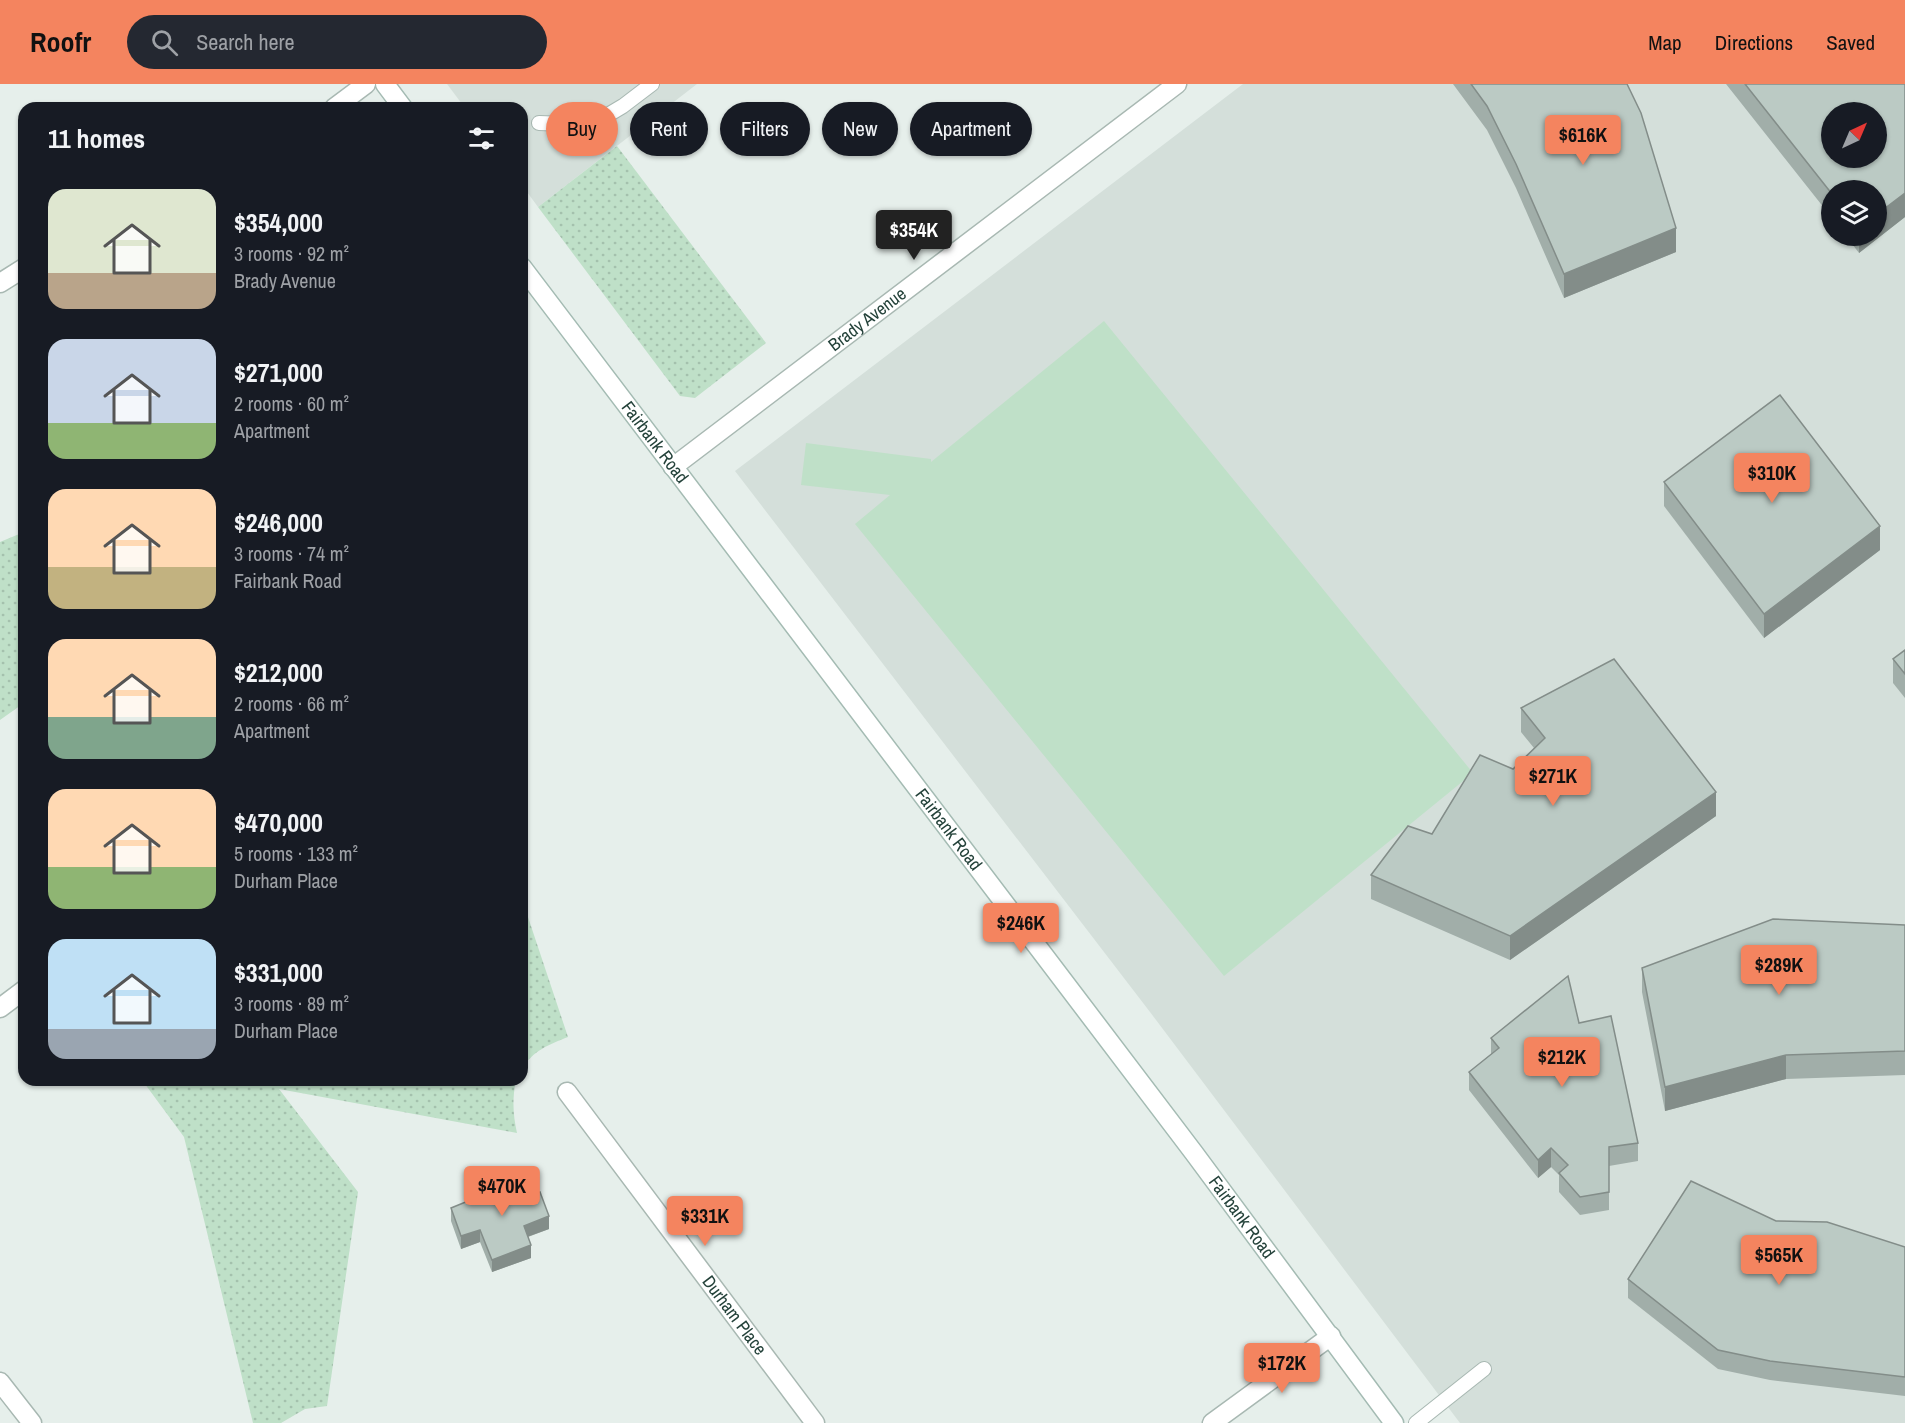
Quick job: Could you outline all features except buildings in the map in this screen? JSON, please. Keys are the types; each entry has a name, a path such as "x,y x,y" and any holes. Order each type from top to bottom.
{"main road":[{"path":"341,102 366,84"},
{"path":"385,84 398,102"},
{"name":"Brady Avenue","path":"673,467 1178,84"},
{"path":"0,283 18,272"},
{"name":"Fairbank Road","path":"528,275 1194,1153 1394,1423"},
{"path":"0,1008 18,994"},
{"name":"Durham Place","path":"567,1092 815,1423"},
{"path":"1212,1423 1331,1336"},
{"path":"0,1382 32,1423"}],"lane":[{"path":"539,123 591,125 623,106 652,84"},
{"path":"1416,1423 1484,1369"}],"shaded area":[{"path":"447,84 697,84 674,102 630,102 630,136 618,145 618,102 546,102 546,156 604,156 538,207 528,193 528,102 460,102"},
{"path":"1243,84 1905,84 1905,1423 1460,1423 1150,1012 735,471"}],"green space":[{"path":"618,147 766,343 695,398 680,396 538,207 604,156 618,156"},
{"path":"1104,321 1473,773 1224,976 855,524 890,495 801,485 806,443 931,459 931,462"},
{"path":"18,534 18,707 0,720 0,542"},
{"path":"528,917 568,1037 548,1045 528,1061"},
{"path":"146,1086 515,1086 514,1107 517,1133 279,1089 358,1192 327,1406 305,1409 281,1423 253,1423 184,1137"}]}
